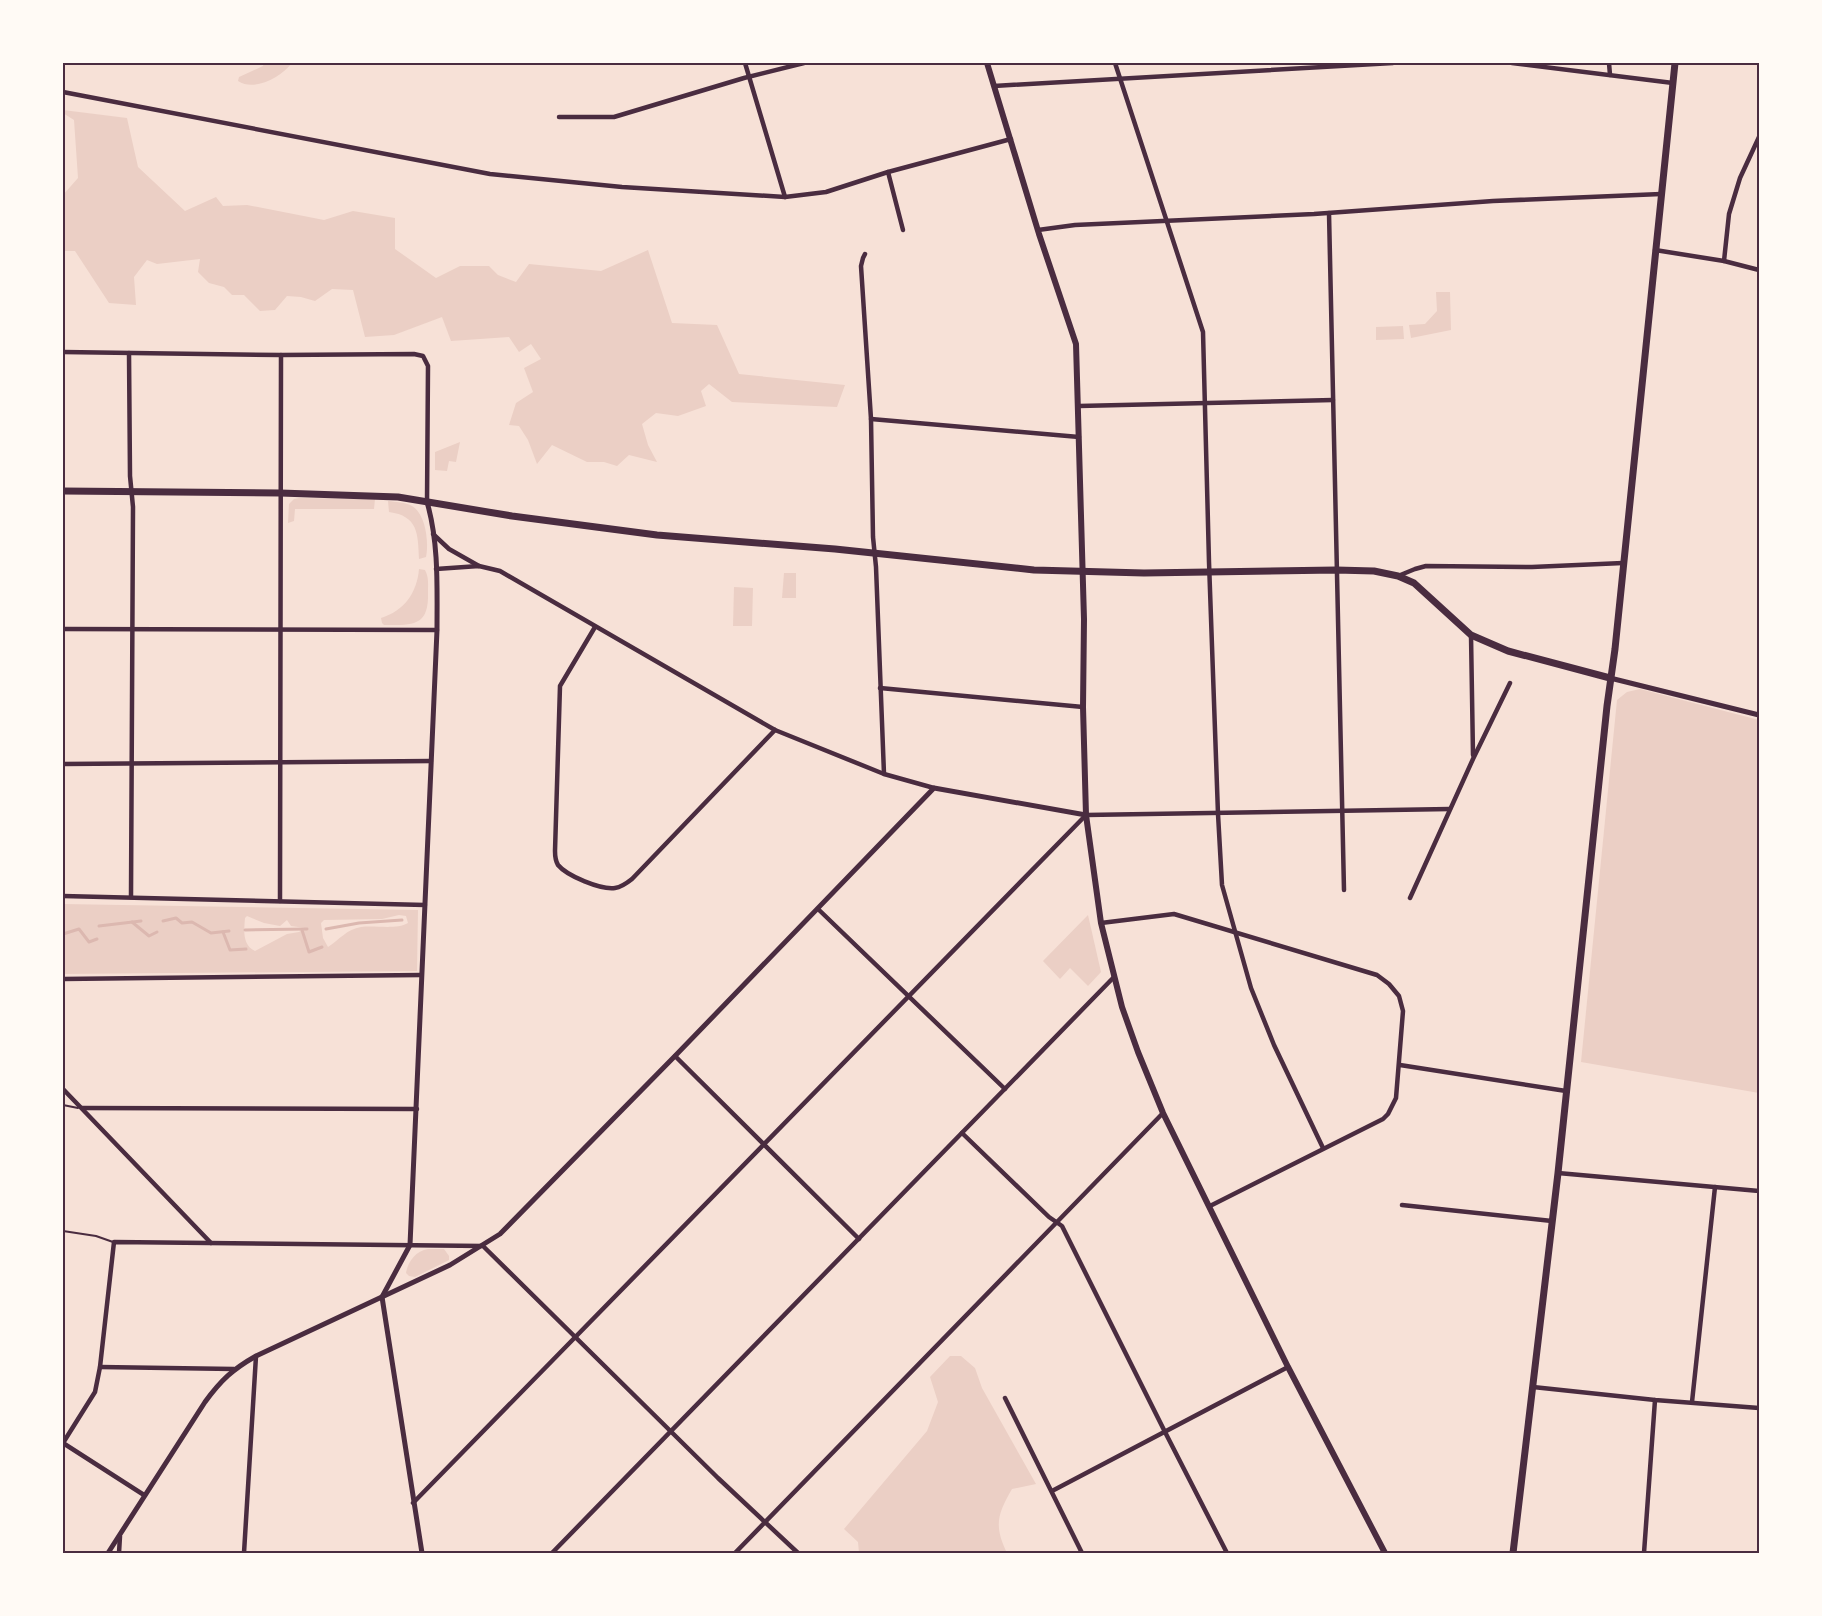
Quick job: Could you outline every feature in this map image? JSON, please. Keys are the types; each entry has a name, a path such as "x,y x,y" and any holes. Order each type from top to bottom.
{"main road":[{"path":"987,63 1038,230 1076,344 1083,573 1086,815 1101,923 1114,977 1138,1052 1163,1113 1288,1367 1385,1553"},
{"path":"1513,1553 1558,1173 1610,678 1615,649 1675,63"},
{"path":"63,491 363,495 427,501 512,516 657,535 1083,573 1374,571 1398,576 1414,583 1471,635 1508,651 1610,678"}],"street":[{"path":"745,63 785,197"},
{"path":"559,117 614,117 804,63"},
{"path":"1115,63 1203,332 1209,572 1222,885 1251,988 1274,1045 1323,1148"},
{"path":"994,86 1393,63"},
{"path":"1512,63 1673,83"},
{"path":"1609,63 1610,75"},
{"path":"63,92 490,174 622,187 785,197 826,192 888,172 1011,139"},
{"path":"1724,261 1729,214 1740,178 1759,137"},
{"path":"888,172 903,230"},
{"path":"1038,230 1075,225 1329,213 1493,201 1661,194"},
{"path":"1329,213 1344,890"},
{"path":"1655,250 1724,261 1759,270"},
{"path":"866,254 861,261 861,266 871,418 884,774"},
{"path":"63,352 414,354 423,356 428,366 427,501 431,516 436,569 437,630 417,1108 410,1245 382,1297 422,1553"},
{"path":"129,353 132,629 131,897"},
{"path":"280,901 281,355"},
{"path":"1079,406 1333,400"},
{"path":"871,418 1079,437"},
{"path":"433,534 449,549 479,566 500,571 775,730 884,774 934,788 1086,815 1450,809"},
{"path":"1398,576 1426,566 1623,563"},
{"path":"436,569 479,566"},
{"path":"596,627 560,686 555,851 557,863 568,874 605,888 625,884 775,730"},
{"path":"63,629 437,630"},
{"path":"1471,635 1473,759"},
{"path":"1610,678 1759,715"},
{"path":"1410,898 1510,683"},
{"path":"880,688 1083,707"},
{"path":"63,764 431,761"},
{"path":"108,1553 205,1402 234,1369 256,1356 450,1266 501,1234 934,788"},
{"path":"413,1503 1086,815"},
{"path":"63,896 424,905"},
{"path":"818,909 1005,1089"},
{"path":"1101,923 1174,914 1377,975 1399,996 1403,1011 1400,1065 1396,1098 1388,1114 1383,1119 1210,1206"},
{"path":"63,979 421,975"},
{"path":"552,1553 1114,977"},
{"path":"675,1056 859,1239"},
{"path":"1400,1065 1566,1091"},
{"path":"63,1089 211,1243"},
{"path":"81,1108 417,1108"},
{"path":"735,1553 1163,1113"},
{"path":"962,1133 1062,1226 1227,1553"},
{"path":"1558,1173 1759,1191"},
{"path":"1692,1402 1715,1187"},
{"path":"1402,1205 1552,1221"},
{"path":"144,1496 63,1443 95,1392 100,1367 114,1242 483,1246 798,1553"},
{"path":"244,1553 256,1356"},
{"path":"100,1367 234,1369"},
{"path":"1052,1491 1288,1367"},
{"path":"1533,1387 1759,1408"},
{"path":"1005,1398 1082,1553"},
{"path":"1644,1553 1655,1400"},
{"path":"119,1553 120,1533"}],"lane":[{"path":"63,1105 81,1108"},
{"path":"63,1231 96,1236 114,1242"}],"shaded area":[{"path":"264,63 292,63 275,78 260,84 252,85 238,81 239,77 263,66"},
{"path":"63,110 127,118 138,167 185,211 216,197 223,206 247,205 324,220 353,211 395,218 395,249 436,278 460,266 489,266 498,275 516,282 529,264 601,271 648,250 672,323 717,325 739,374 845,385 837,407 732,402 709,384 701,391 706,406 678,416 656,413 642,424 648,445 657,462 629,455 617,466 604,462 587,462 552,445 537,464 528,440 519,426 509,425 516,403 533,392 524,368 541,359 531,344 519,352 509,337 451,341 442,317 394,335 365,337 353,290 332,289 315,301 287,296 275,310 260,311 244,295 232,295 224,287 209,283 198,272 200,259 157,264 147,260 134,277 136,305 109,303 75,251 63,251 63,195 78,178 74,120 63,113"},
{"path":"1436,292 1450,292 1451,330 1411,338 1409,325 1425,324 1437,311"},
{"path":"1403,326 1404,339 1376,340 1376,327"},
{"path":"460,442 456,462 449,461 447,471 435,470 435,452"},
{"path":"299,498 375,499 374,509 295,509 294,521 288,523 289,504"},
{"path":"388,501 410,505 421,515 427,537 426,557 419,559 417,534 411,522 406,517 389,512"},
{"path":"419,569 425,570 428,578 428,604 422,618 410,624 384,625 381,618 396,611 408,600 418,578"},
{"path":"784,573 796,573 796,598 782,598"},
{"path":"734,587 753,588 752,626 733,626"},
{"path":"1640,689 1759,720 1759,1093 1581,1062 1617,700 1627,692"},
{"path":"63,904 418,910 417,971 63,974","holes":["399,915 406,916 408,923 398,926 356,928 328,947 323,938 321,923 324,920 382,919","247,916 280,926 287,920 291,926 305,928 299,932 287,934 255,951 248,945 245,937 244,927"]},
{"path":"1088,915 1101,972 1088,986 1070,968 1060,979 1043,961"},
{"path":"428,1249 444,1249 449,1260 415,1277 409,1276 406,1273 411,1261 416,1254"},
{"path":"950,1356 961,1356 975,1368 982,1388 1036,1484 1012,1489 1003,1506 999,1528 1007,1553 859,1553 858,1542 844,1529 927,1431 938,1402 930,1377"}],"waterway":[{"path":"163,921 176,918 182,923 192,922 211,933 229,931"},
{"path":"326,929 359,923 402,920"},
{"path":"99,926 141,921"},
{"path":"132,922 149,936 157,932"},
{"path":"63,934 79,929 89,942 97,939"},
{"path":"245,930 307,929"},
{"path":"302,930 309,952 322,947"},
{"path":"223,932 230,950 246,949"}]}
